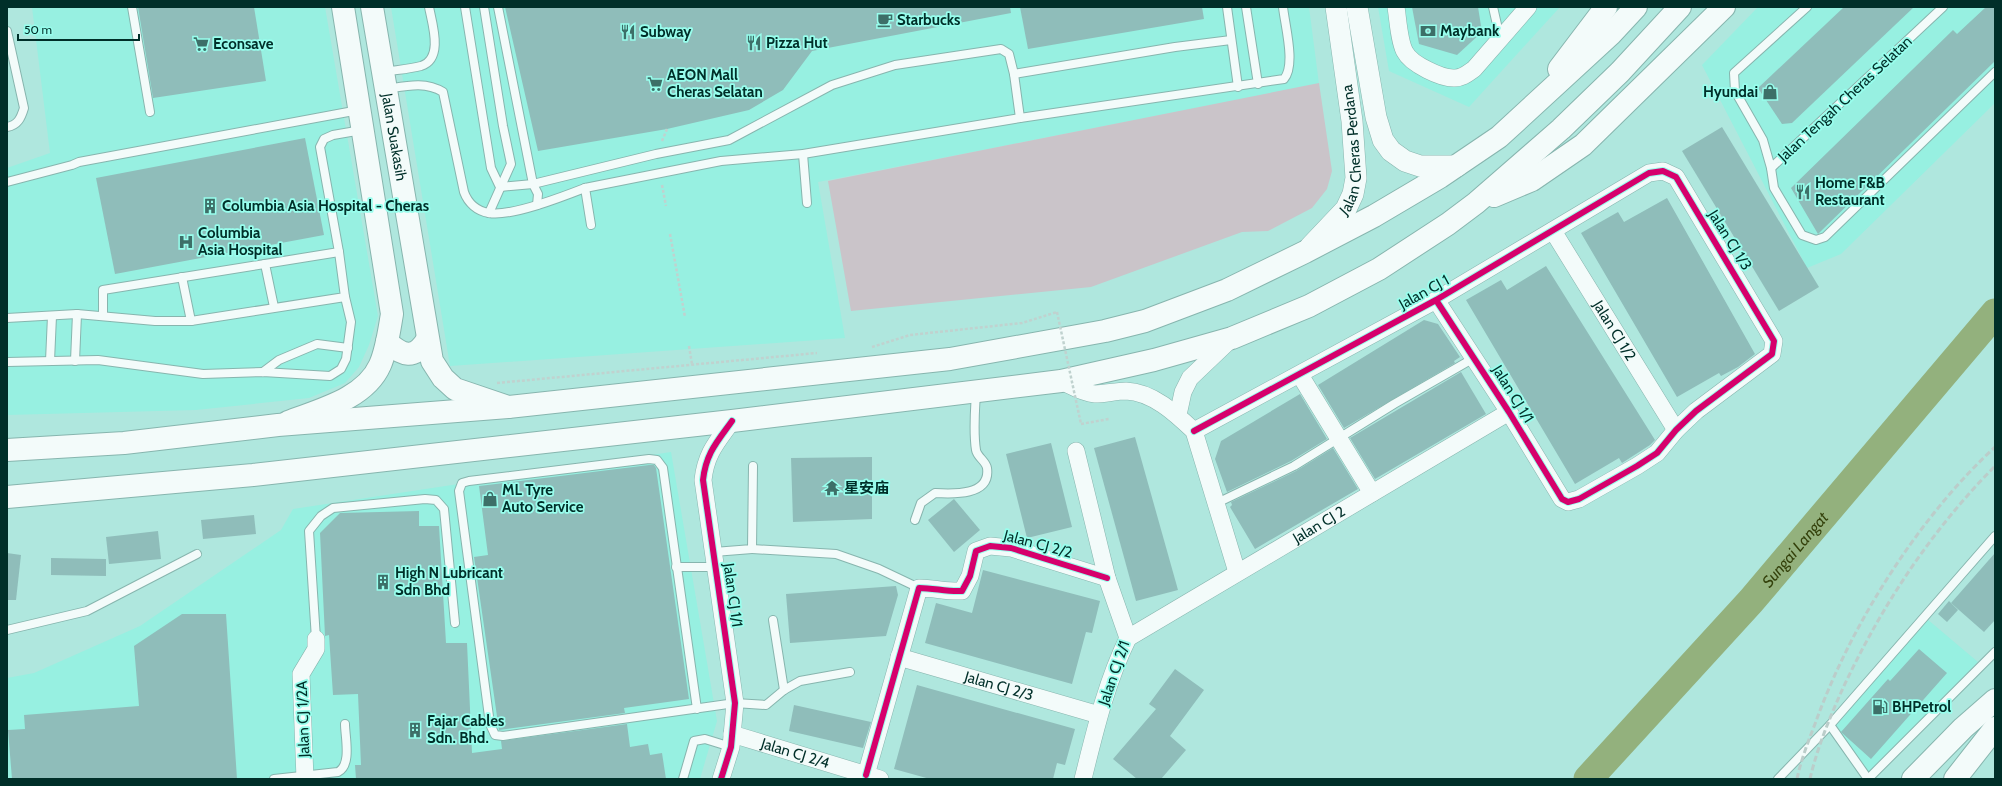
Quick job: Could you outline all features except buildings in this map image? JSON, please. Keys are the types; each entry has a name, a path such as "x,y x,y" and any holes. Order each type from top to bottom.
{"main road":[{"name":"Jalan Suakasih","path":"278,425 331,405 364,387 379,366 387,342 392,314 343,7"},
{"name":"Jalan Suakasih","path":"372,7 427,340 432,361 443,378 455,389 508,407"},
{"path":"1537,102 1556,71 1606,7"},
{"path":"7,450 124,443 278,425 508,407 950,359 1105,331 1145,321 1227,290 1305,252 1374,216 1457,166 1499,137 1610,35 1636,7"},
{"path":"13,499 253,475 1061,381 1154,360 1232,338 1309,306 1379,269 1448,224 1476,203 1561,129 1604,88 1680,7"},
{"path":"1476,203 1532,180 1583,145 1724,7"},
{"path":"387,342 398,352 409,355 421,350 427,340"},
{"path":"1913,779 1963,728 1995,700"},
{"path":"1955,779 1995,728"}],"street":[{"name":"Jalan Cheras Perdana","path":"1305,252 1346,209 1353,194 1356,178 1352,121 1336,7"},
{"name":"Jalan Cheras Perdana","path":"1358,7 1376,117 1383,140 1391,151 1406,161 1420,166 1457,166"},
{"path":"1396,7 1404,52 1419,67 1454,78 1465,76 1474,69 1528,7"},
{"name":"Jalan CJ 1","path":"1194,431 1300,375 1436,300 1649,173 1663,171"},
{"name":"Jalan CJ 1/3","path":"1568,502 1579,499 1637,466 1657,452 1676,430 1696,411 1772,354 1774,341 1769,329 1676,177 1663,171"},
{"name":"Jalan CJ 1/2","path":"1553,231 1676,430"},
{"name":"Jalan CJ 1/1","path":"1436,300 1509,412 1562,499 1568,502"},
{"path":"1178,415 1183,392 1190,378 1232,338"},
{"path":"1300,375 1372,493"},
{"path":"1061,381 1080,391 1094,394 1126,391 1142,395 1178,415 1194,431 1237,572"},
{"name":"Jalan CJ 2","path":"1128,638 1509,412"},
{"name":"Jalan CJ 1/1","path":"721,779 732,740 735,703 703,480 705,463 713,448 732,420"},
{"name":"Jalan CJ 2/1","path":"1076,451 1107,578 1128,638 1116,662 1099,715 1083,779"},
{"name":"Jalan CJ 2/2","path":"919,588 929,588 949,592 962,591 970,576 976,551 990,546 1011,548 1107,578"},
{"path":"873,777 899,657 919,588"},
{"name":"Jalan CJ 1/2A","path":"305,777 301,674 316,649 316,639"},
{"name":"Jalan CJ 2/3","path":"899,657 1099,715"},
{"name":"Jalan CJ 2/4","path":"732,740 873,777"}],"lane":[{"path":"132,7 150,112"},
{"path":"384,80 423,65 433,54 436,41 429,7"},
{"path":"465,7 491,168 500,187"},
{"path":"484,7 503,126 511,164 489,213"},
{"path":"498,7 533,184 538,194 537,205"},
{"path":"1227,7 1238,87"},
{"path":"1246,7 1258,84"},
{"path":"384,80 434,86 443,92 467,201 477,208 489,213 511,211 537,205 585,188 721,161 803,154 1020,118 1284,79 1289,73 1290,62 1283,7"},
{"path":"1493,7 1500,38"},
{"name":"Jalan Tengah Cheras Selatan","path":"1807,7 1734,73 1736,90 1763,140 1771,168 1944,7"},
{"path":"7,31 24,108 20,120 13,126 7,127"},
{"path":"1014,74 1175,47 1231,40"},
{"path":"500,187 533,184 656,154 729,140 832,85 895,65 1001,49 1009,54 1014,74 1020,118"},
{"path":"1771,168 1774,188 1802,235 1816,240 1825,237 1995,72"},
{"path":"7,182 79,162 361,120"},
{"path":"7,362 98,360 203,374 263,372 330,376 341,368 346,359 351,322 345,297 339,252 320,147 324,139 361,120"},
{"path":"803,154 807,203"},
{"path":"585,188 591,225"},
{"path":"103,315 103,290 339,252"},
{"path":"266,264 274,308"},
{"path":"182,277 191,321"},
{"path":"7,318 77,314 103,315 155,321 191,321 274,308 292,307 345,297"},
{"path":"75,361 77,314"},
{"path":"50,361 52,316"},
{"path":"263,372 279,360 317,344 348,348"},
{"path":"1217,503 1294,466 1474,358"},
{"path":"915,520 921,503 935,493 954,494 975,490 982,486 987,475 987,466 976,453 974,429 976,391"},
{"path":"697,709 663,468 657,460 649,459 462,483 459,491 462,515 490,724 495,734 503,736 697,709 735,703 766,705 784,690 800,681 850,672"},
{"path":"752,549 753,466"},
{"path":"316,639 309,530 321,516 333,508 374,503 425,499 436,500 444,509 455,623"},
{"path":"1778,779 1830,725 1995,536"},
{"path":"676,567 715,560 752,549 836,554 879,569 919,588"},
{"path":"7,630 87,611 197,554"},
{"path":"773,620 784,690"},
{"path":"1830,725 1868,779 1995,652"},
{"path":"274,779 305,777 343,770 346,763 345,724"},
{"path":"683,779 694,742 705,739 732,740"}],"path":[{"path":"661,181 666,206"},
{"path":"670,234 685,317"},
{"path":"871,348 910,335 1022,323 1057,312 1081,424 1109,419"},
{"path":"689,346 692,364"},
{"path":"494,383 824,352"}],"shaded area":[{"name":"Columbia Asia Hospital","path":"32,7 325,7 378,316 369,345 359,367 345,383 309,398 196,410 7,415 7,168 50,153"},
{"path":"391,7 1309,7 1319,84 818,182 845,338 450,366"},
{"path":"1378,7 1560,7 1469,107 1389,71"},
{"path":"1758,7 1995,7 1995,103 1841,254 1807,268 1702,65"},
{"path":"1319,83 1332,171 1327,189 1312,208 1268,231 1242,232 1091,287 851,311 828,181"},
{"path":"671,452 717,721 700,779 7,779 7,678 34,673 140,626 281,530 293,509"},
{"path":"1927,619 1978,662 1869,775 1835,724"}],"waterway":[{"name":"Sungai Langat","path":"1588,779 1751,601 1995,313"}],"railway":[{"path":"1797,779 1807,744 1847,649 1889,575 1939,506 1995,447"},
{"path":"1810,779 1820,744 1833,710 1858,657 1891,598 1929,543 1950,516 1995,466"}],"cycle path":[{"path":"1194,431 1436,300 1649,173 1663,171 1676,177 1774,341 1772,354 1696,411 1676,430 1657,453 1579,499 1568,502 1562,499 1509,412 1436,300"},
{"path":"721,779 731,747 735,703 703,480 704,471 713,448 732,421"},
{"path":"866,775 919,588 962,591 970,576 976,551 990,546 1011,548 1107,578"}],"place":[{"name":"Starbucks","path":"885,20"},
{"name":"Maybank","path":"1428,31"},
{"name":"Subway","path":"628,32"},
{"name":"Pizza Hut","path":"754,43"},
{"name":"Econsave","path":"201,44"},
{"name":"AEON Mall Cheras Selatan","path":"655,84"},
{"name":"Hyundai","path":"1770,92"},
{"name":"Home F&B Restaurant","path":"1803,192"},
{"name":"Columbia Asia Hospital - Cheras","path":"210,206"},
{"name":"Columbia Asia Hospital","path":"186,242"},
{"name":"星安庙","path":"832,488"},
{"name":"ML Tyre Auto Service","path":"490,499"},
{"name":"High N Lubricant Sdn Bhd","path":"383,582"},
{"name":"BHPetrol","path":"1880,707"},
{"name":"Fajar Cables Sdn. Bhd.","path":"415,730"}]}
